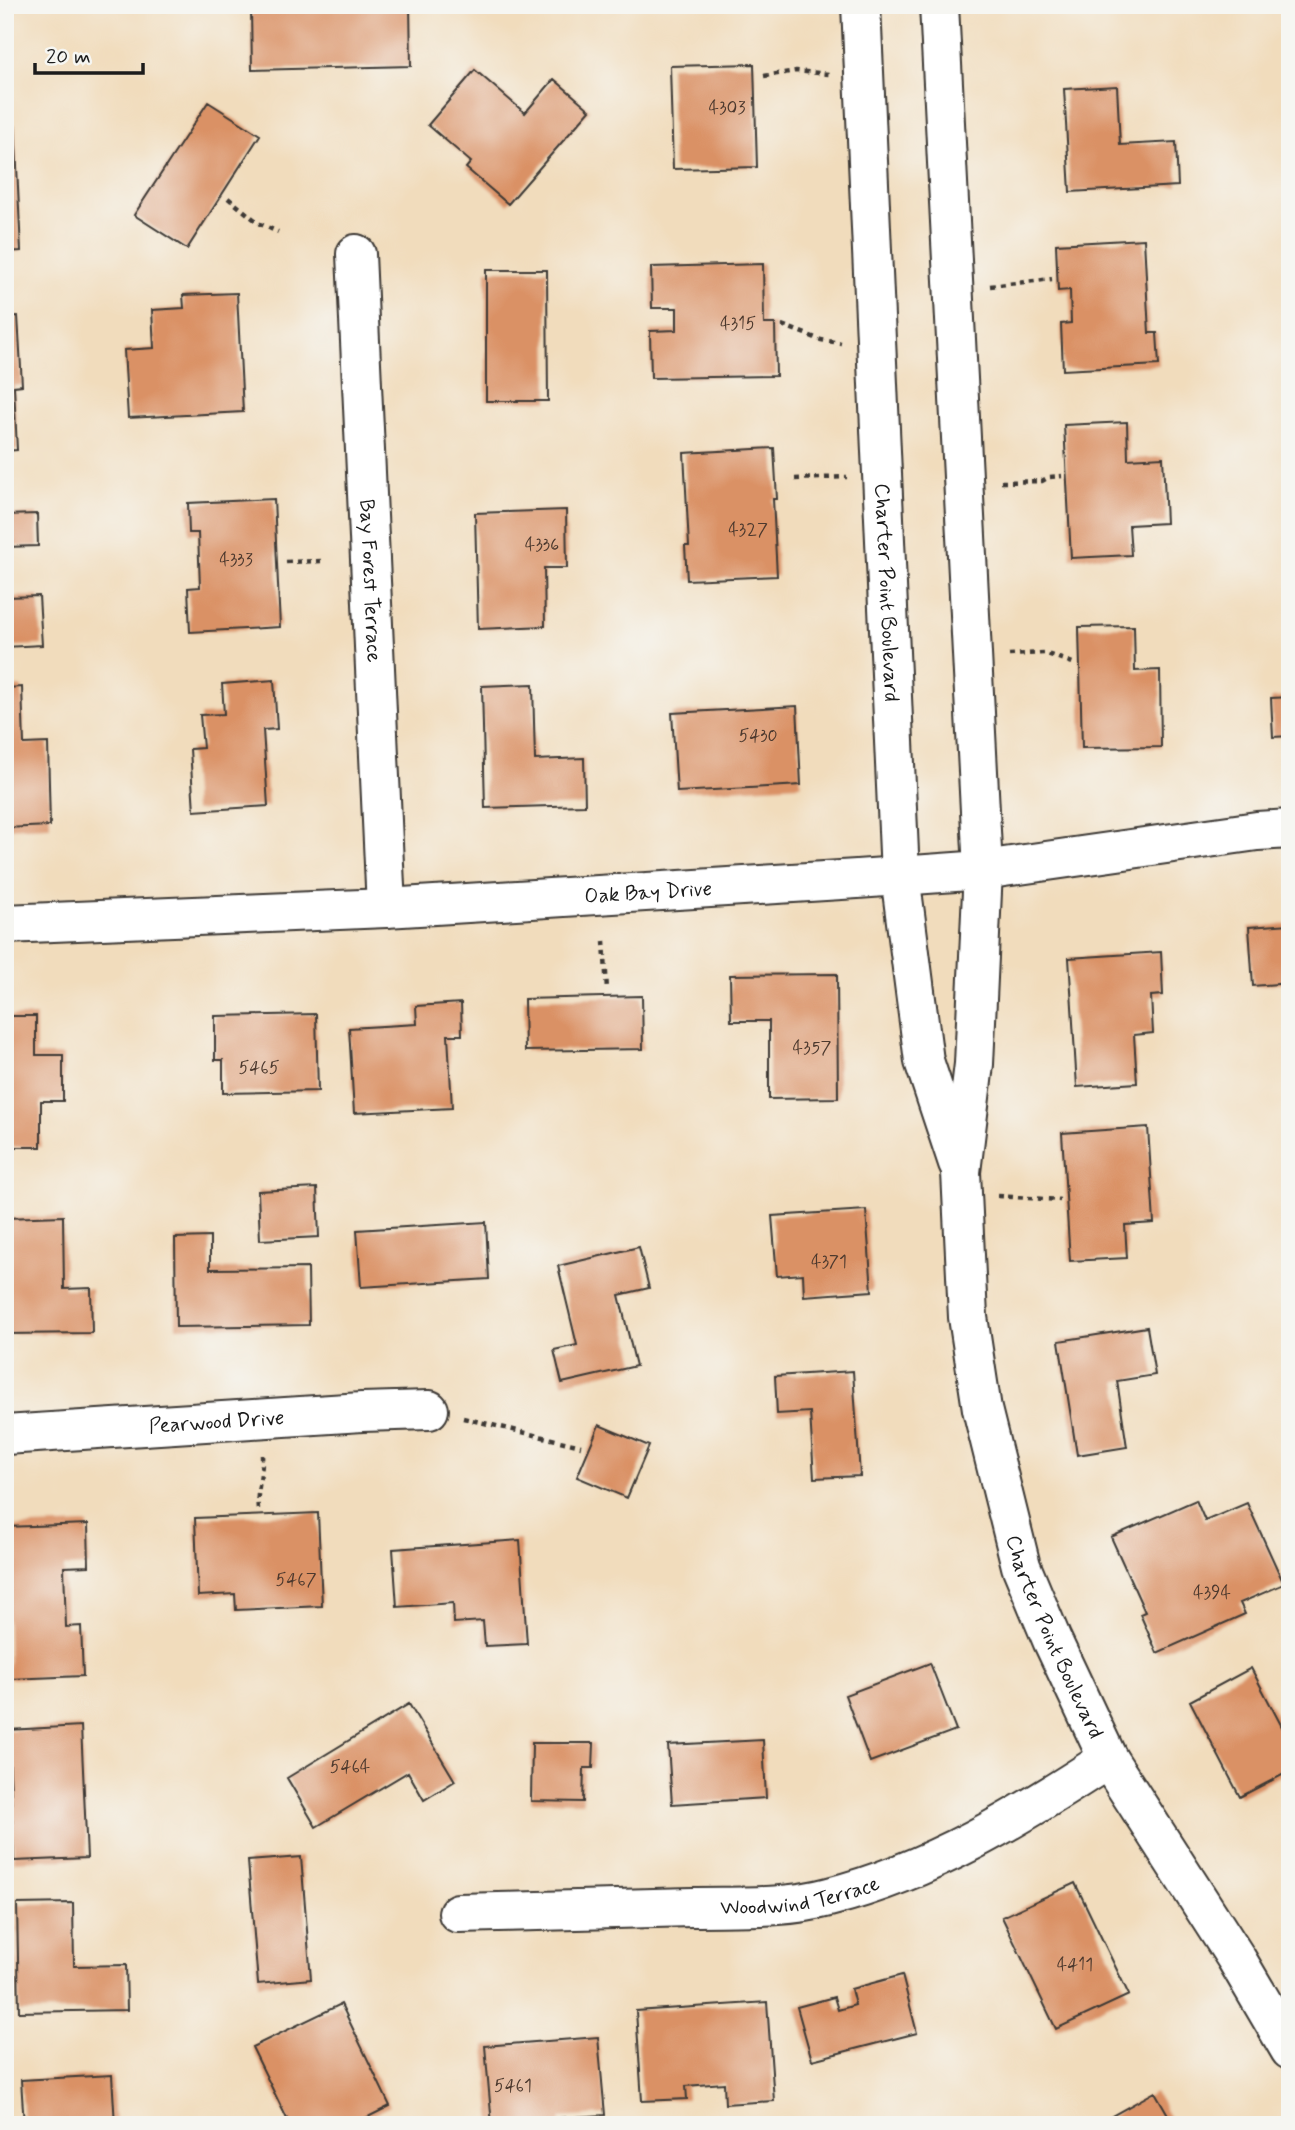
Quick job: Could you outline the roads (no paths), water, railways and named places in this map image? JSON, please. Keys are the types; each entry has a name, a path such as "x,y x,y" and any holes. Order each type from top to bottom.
{"street":[{"name":"Charter Point Boulevard","path":"861,5 900,875 923,1061 962,1183"},
{"name":"Charter Point Boulevard","path":"939,5 983,870 974,1064 962,1183 968,1317 982,1409 1021,1566 1052,1640 1108,1759 1236,1958 1290,2050"},
{"name":"Bay Forest Terrace","path":"356,254 386,908"},
{"name":"Oak Bay Drive","path":"5,924 386,908 857,880 983,870 1257,831 1290,829"},
{"name":"Pearwood Drive","path":"5,1435 429,1410"},
{"name":"Woodwind Terrace","path":"458,1913 769,1905 827,1898 887,1879 953,1851 1031,1808 1108,1759"}]}
